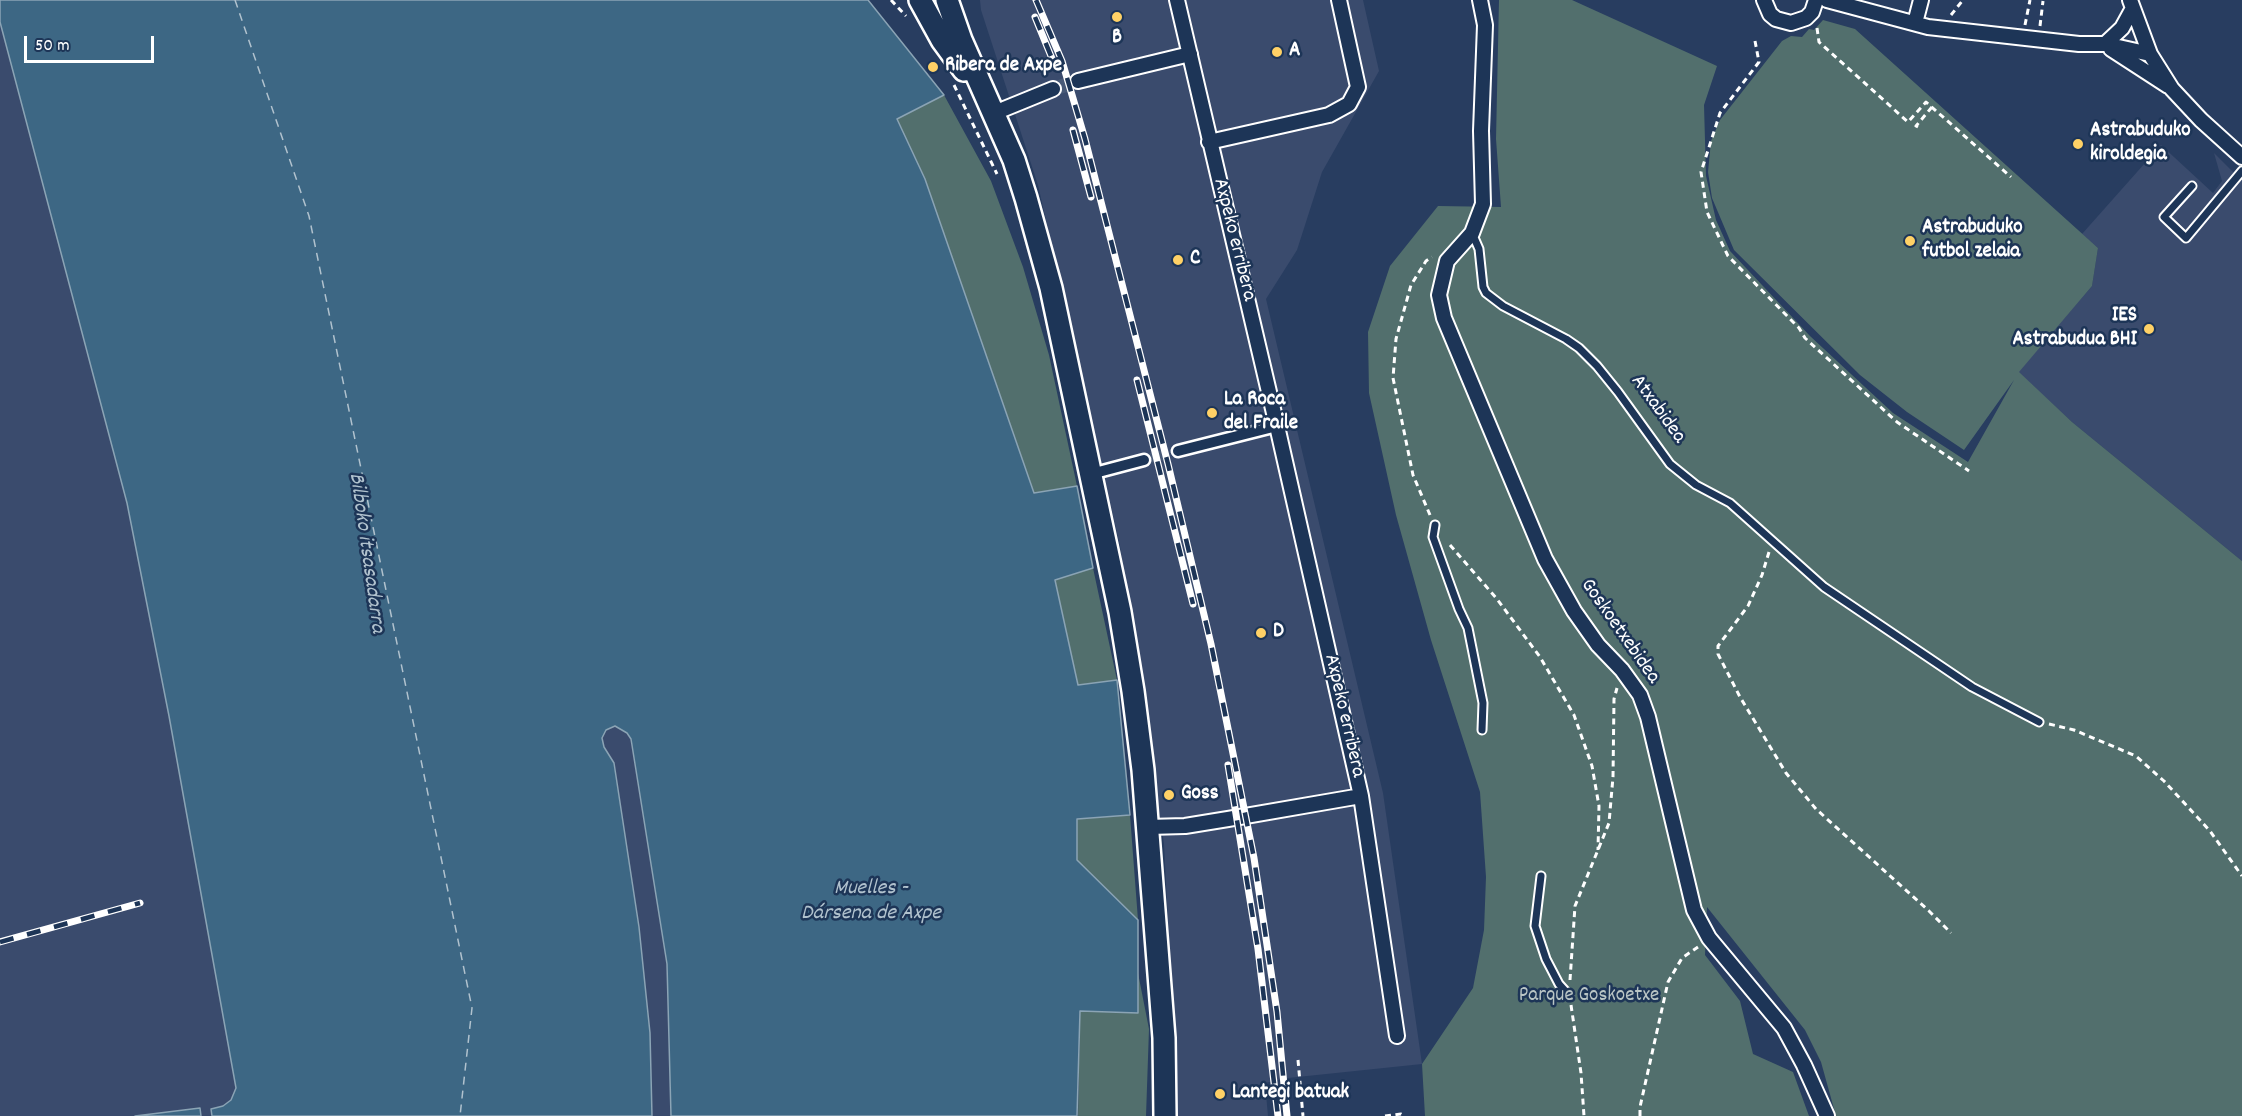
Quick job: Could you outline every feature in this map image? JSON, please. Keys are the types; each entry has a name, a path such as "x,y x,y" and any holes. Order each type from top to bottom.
{"main road":[{"path":"920,0 942,40 984,102 994,111"},
{"path":"947,0 961,40 1014,160 1051,288 1120,612 1131,680 1148,827 1164,1038 1165,1116"}],"street":[{"name":"Axpeko erribera","path":"1177,0 1277,426 1360,796 1397,1036"},
{"path":"1209,142 1329,115 1349,104 1358,87 1339,0"},
{"path":"1472,233 1484,204 1481,131 1485,25 1480,0"},
{"path":"1764,0 1770,14 1776,19 1791,23 1806,18 1812,12 1816,0"},
{"path":"1827,0 1915,24 1984,34 2079,44 2105,44 2150,54"},
{"path":"1915,24 1921,0"},
{"path":"2105,44 2122,28 2131,4"},
{"path":"2131,4 2150,54 2172,89 2201,120 2240,151"},
{"path":"2105,44 2172,89"},
{"path":"1078,81 1190,54"},
{"path":"994,111 1053,89"},
{"name":"Goskoetxebidea","path":"1472,233 1447,261 1439,295 1444,318 1545,559 1574,611 1598,645 1622,670 1640,695 1648,717 1694,910 1709,938 1784,1028 1827,1116"},
{"path":"1178,451 1277,426"},
{"path":"1091,474 1144,460"},
{"name":"Axpeko erribera","path":"1148,827 1185,826 1360,796"}],"lane":[{"path":"2192,186 2164,218 2186,238 2242,171"},
{"name":"Atxabidea","path":"1472,233 1479,249 1483,287 1486,293 1503,306 1579,348 1618,392 1670,464 1696,485 1730,503 1824,587 1972,687 2038,722"},
{"path":"1435,525 1433,537 1468,628 1483,703 1482,730"},
{"path":"1541,876 1535,926 1546,959 1559,984 1569,995"}],"path":[{"path":"891,0 912,23"},
{"path":"1951,15 1963,0"},
{"path":"2025,26 2030,0"},
{"path":"2040,28 2043,1"},
{"path":"1811,22 1817,26 1819,42 1908,122 1926,102 2011,177"},
{"path":"1755,41 1759,62 1720,112 1701,172 1707,212 1728,256 1799,328 1804,338 1897,422 1969,471"},
{"path":"953,84 1000,181"},
{"path":"1918,127 1916,126 1932,107"},
{"path":"1435,255 1426,261 1411,285 1396,339 1393,378 1413,475 1435,525 1459,558 1497,599 1540,657 1574,715 1594,776 1599,806 1598,850"},
{"path":"1772,542 1762,575 1748,606 1718,646 1718,654 1740,697 1786,773 1816,809 1913,895 1951,933"},
{"path":"1584,1116 1581,1073 1569,995 1575,906 1609,823 1613,777 1614,699 1622,670"},
{"path":"2038,722 2074,730 2136,756 2164,781 2210,831 2242,876"},
{"path":"1640,1116 1640,1107 1668,981 1683,958 1709,938"},
{"path":"1298,1060 1303,1116"},
{"path":"1385,1116 1401,1114 1404,1116"}],"shaded area":[{"path":"980,0 1363,0 1379,71 1322,172 1297,250 1266,299 1383,793 1422,1064 1288,1078 1265,1083 1268,1116 1178,1116 1164,844 1120,546 1038,185 981,10"},
{"path":"0,22 128,504 170,716 236,1088 231,1100 223,1106 211,1109 212,1116 0,1116"},
{"name":"IES Astrabudua BHI","path":"2161,145 2213,193 2222,181 2214,153 2242,181 2242,561 2072,422 2018,372 2092,286 2098,248 2082,234"},
{"path":"615,726 627,733 631,739 667,964 671,1116 652,1116 650,1033 639,927 614,763 604,747 602,738 606,730"}],"green space":[{"name":"Parque Goskoetxe","path":"1499,0 1572,0 1717,66 1704,105 1706,176 1716,220 1730,251 1810,336 1893,413 1968,462 2014,380 1964,450 1907,412 1860,375 1734,250 1712,198 1708,172 1711,141 1720,120 1782,41 1791,36 1802,37 1809,29 1814,30 1823,20 1855,29 2098,248 2092,286 2019,372 2072,422 2242,561 2242,1116 1836,1116 1821,1062 1805,1030 1707,907 1705,955 1740,1001 1753,1054 1793,1072 1809,1116 1425,1116 1422,1064 1473,988 1484,930 1486,877 1480,792 1431,640 1396,515 1369,393 1368,332 1390,266 1438,206 1501,207 1496,139"},
{"path":"944,95 991,181 1023,267 1049,355 1077,486 1034,493 925,179 897,119"},
{"path":"1093,568 1117,680 1078,685 1055,580"},
{"path":"1130,815 1138,920 1077,860 1077,819"},
{"path":"1138,973 1149,1029 1146,1116 1078,1116 1080,1011 1138,1012"}],"water":[{"path":"0,0 868,0 944,95 897,119 925,179 1034,493 1077,486 1093,568 1055,580 1078,685 1117,680 1130,815 1077,819 1077,860 1138,920 1138,1013 1080,1011 1077,1116 671,1116 667,964 631,739 627,733 615,726 606,730 602,738 604,747 614,763 639,927 650,1033 652,1116 212,1116 211,1109 223,1106 231,1100 236,1088 169,716 127,503 0,22"},
{"path":"200,1108 201,1116 135,1116"}],"ferry route":[{"path":"235,0 309,216 472,1008 460,1116"}],"tunnel":[{"path":"1053,89 1078,81"},
{"path":"1144,460 1178,451"}],"railway":[{"path":"1036,0 1062,61 1085,139 1168,464 1211,644 1254,858 1277,1012 1287,1116"},
{"path":"1035,17 1053,61"},
{"path":"1073,130 1091,197"},
{"path":"1137,380 1193,604"},
{"path":"1228,765 1258,949 1278,1116"},
{"path":"0,942 140,903"}],"place":[{"name":"B","path":"1117,17"},
{"name":"A","path":"1277,52"},
{"name":"Ribera de Axpe","path":"933,67"},
{"name":"Astrabuduko kiroldegia","path":"2078,144"},
{"name":"Astrabuduko futbol zelaia","path":"1910,241"},
{"name":"C","path":"1178,260"},
{"name":"IES Astrabudua BHI","path":"2149,329"},
{"name":"La Roca del Fraile","path":"1212,413"},
{"name":"D","path":"1261,633"},
{"name":"Goss","path":"1169,795"},
{"name":"Lantegi batuak","path":"1220,1094"}],"water label":[{"name":"Bilboko itsasadarra","path":"365,553"},
{"name":"Muelles - Dársena de Axpe","path":"871,902"}]}
